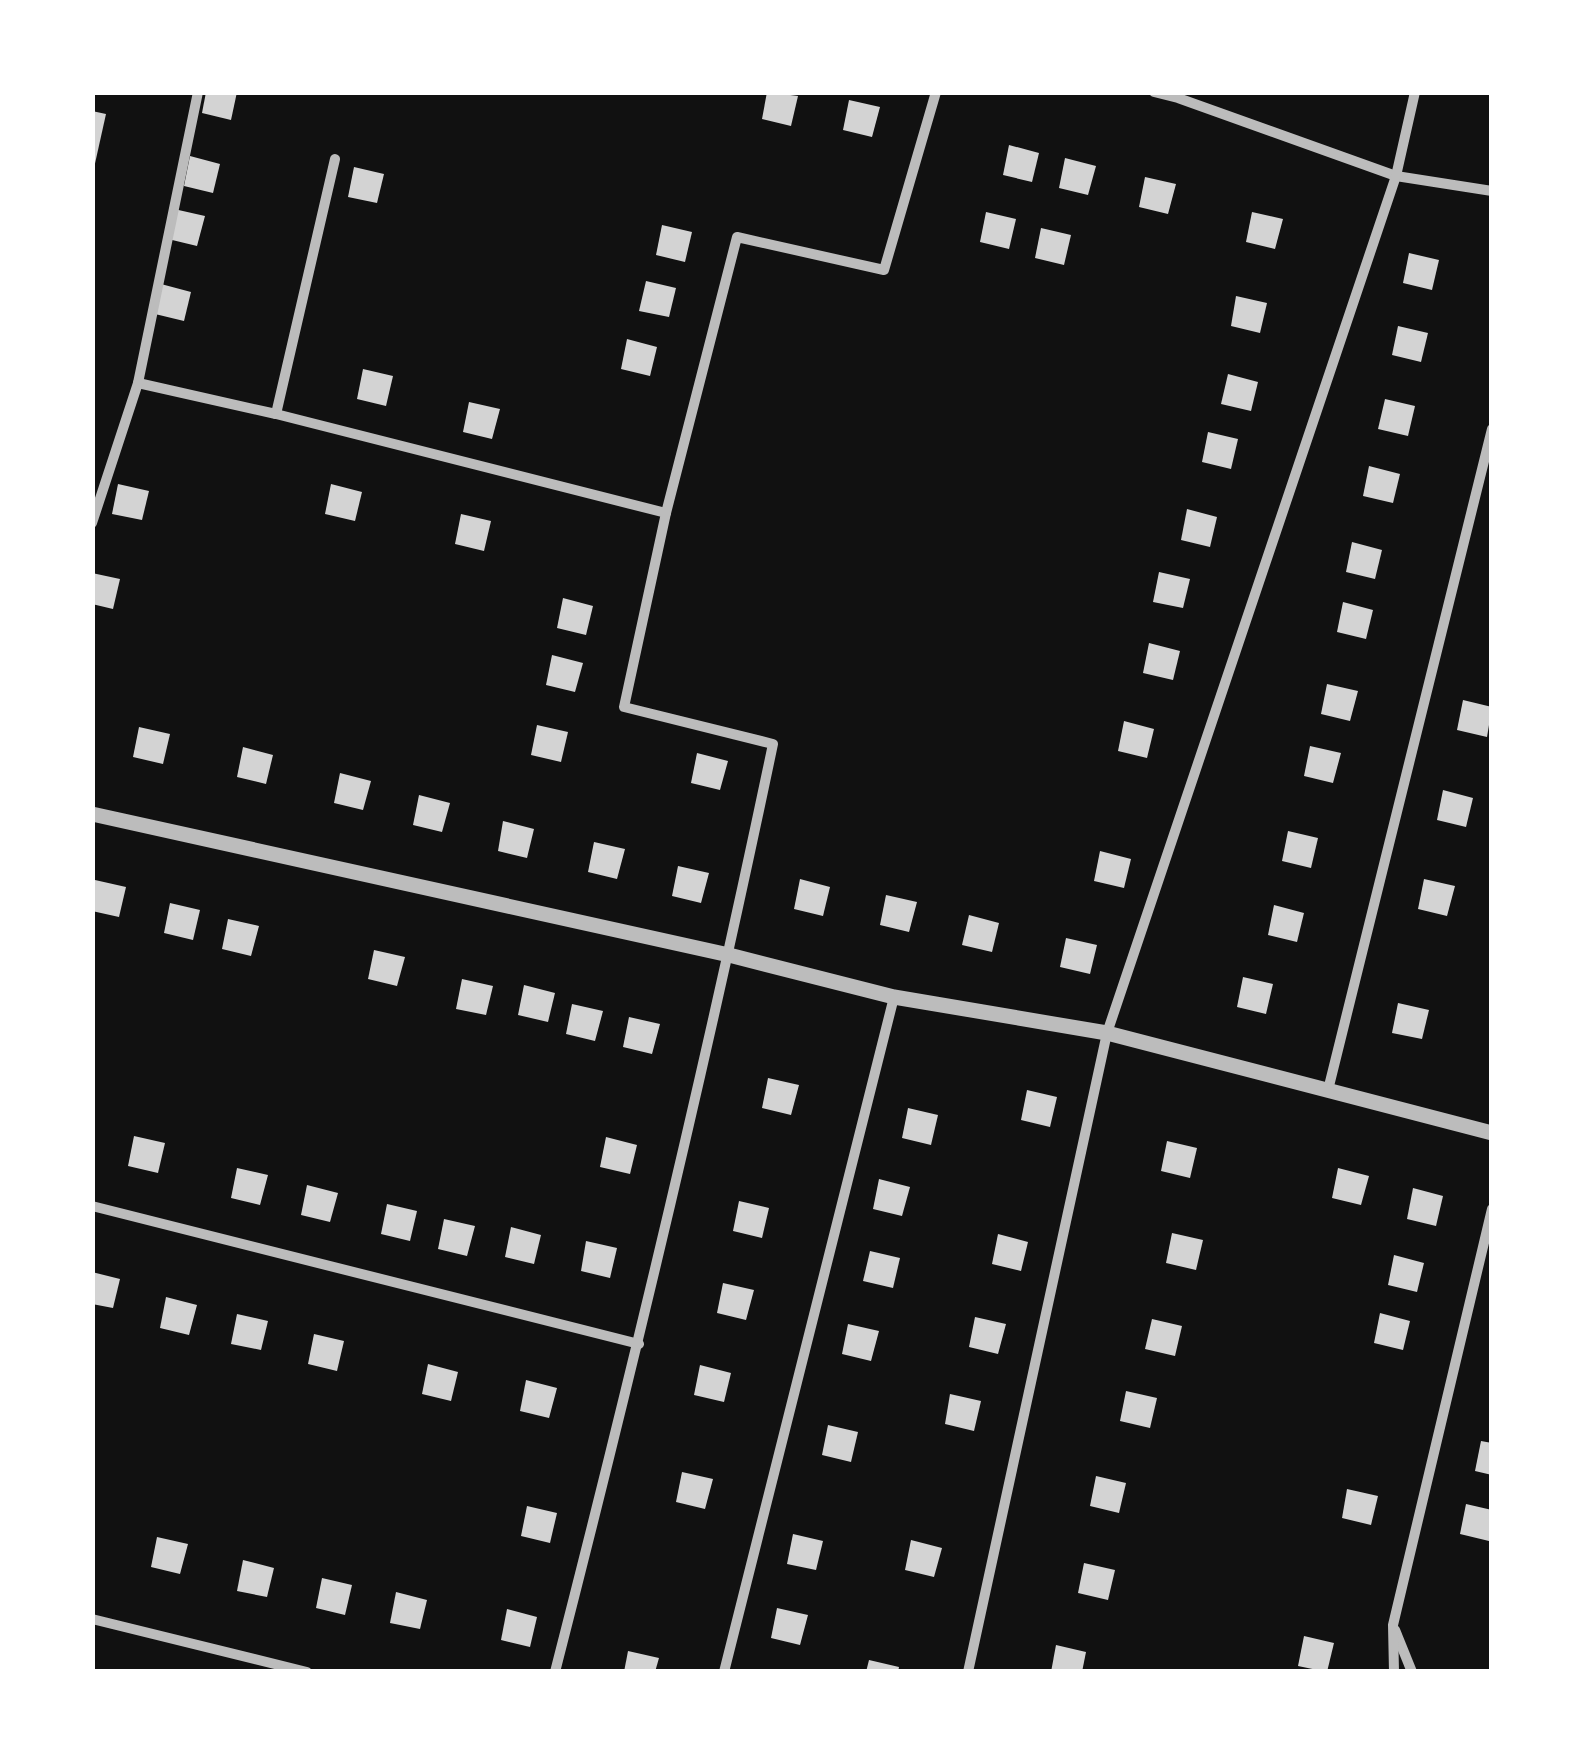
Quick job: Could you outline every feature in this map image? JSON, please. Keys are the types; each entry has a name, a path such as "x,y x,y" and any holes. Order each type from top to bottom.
{"street":[{"path":"92,523 138,383 198,92"},
{"path":"555,1672 639,1344 773,744 624,707 666,513 737,236 884,270 936,92"},
{"path":"1154,92 1179,95 1396,176 1492,191"},
{"path":"968,1672 1107,1034 1396,176 1415,92"},
{"path":"276,414 334,159"},
{"path":"138,383 666,513"},
{"path":"1328,1090 1492,429"},
{"path":"92,814 728,955 894,997 1107,1034 1492,1133"},
{"path":"724,1672 894,997"},
{"path":"92,1206 639,1344"},
{"path":"1394,1672 1392,1624 1492,1209"},
{"path":"92,1619 307,1672"},
{"path":"1392,1624 1412,1672"}],"building":[{"path":"206,92 237,92 231,120 202,113"},
{"path":"767,92 798,96 791,126 762,119"},
{"path":"849,100 880,107 872,137 843,130"},
{"path":"92,111 106,114 94,168 92,167"},
{"path":"1009,145 1039,153 1032,182 1003,175"},
{"path":"190,156 220,164 213,193 184,186"},
{"path":"1065,158 1096,166 1088,195 1059,188"},
{"path":"354,167 384,174 377,203 348,197"},
{"path":"1145,177 1176,184 1168,214 1139,207"},
{"path":"174,209 205,216 197,246 168,239"},
{"path":"986,212 1016,219 1009,249 980,242"},
{"path":"1252,212 1283,219 1275,249 1246,242"},
{"path":"662,225 692,232 685,262 656,255"},
{"path":"1041,228 1071,235 1064,265 1035,258"},
{"path":"1409,253 1439,260 1432,290 1403,283"},
{"path":"646,281 676,288 669,317 639,311"},
{"path":"161,284 191,292 184,321 155,314"},
{"path":"1236,296 1267,303 1260,333 1231,326"},
{"path":"1398,326 1428,333 1421,362 1392,355"},
{"path":"627,339 657,347 650,376 621,369"},
{"path":"363,369 393,376 386,406 357,399"},
{"path":"1228,374 1258,382 1251,411 1221,404"},
{"path":"1385,399 1415,406 1408,436 1378,429"},
{"path":"469,402 500,409 492,439 463,432"},
{"path":"1208,432 1238,439 1231,469 1202,462"},
{"path":"1369,466 1400,474 1393,503 1363,496"},
{"path":"118,484 149,491 142,520 112,514"},
{"path":"331,484 362,492 355,521 325,514"},
{"path":"1187,509 1217,517 1210,547 1181,540"},
{"path":"461,514 491,521 484,551 455,544"},
{"path":"1352,542 1382,550 1375,579 1346,572"},
{"path":"1159,572 1190,579 1183,608 1153,602"},
{"path":"92,573 120,579 113,609 92,604"},
{"path":"563,598 593,606 586,635 557,628"},
{"path":"1343,602 1373,610 1366,639 1337,632"},
{"path":"1149,643 1180,651 1173,680 1143,673"},
{"path":"552,655 583,663 575,692 546,685"},
{"path":"1327,684 1358,691 1350,721 1321,714"},
{"path":"1463,700 1492,707 1487,737 1457,730"},
{"path":"1124,721 1154,729 1147,758 1118,751"},
{"path":"537,725 568,732 561,762 531,755"},
{"path":"139,727 170,734 163,764 133,757"},
{"path":"1310,746 1341,753 1333,783 1304,776"},
{"path":"243,747 273,755 266,784 237,777"},
{"path":"697,753 728,761 720,790 691,783"},
{"path":"340,773 371,781 363,810 334,803"},
{"path":"1443,790 1473,798 1466,827 1437,820"},
{"path":"419,795 450,803 442,832 413,825"},
{"path":"503,821 534,829 527,858 498,851"},
{"path":"1288,831 1318,838 1311,868 1282,861"},
{"path":"594,842 625,849 617,879 588,872"},
{"path":"1100,851 1131,859 1124,888 1094,881"},
{"path":"678,866 709,873 701,903 672,896"},
{"path":"800,879 830,887 823,916 794,909"},
{"path":"1424,879 1455,886 1447,916 1418,909"},
{"path":"95,880 126,887 119,917 92,911"},
{"path":"886,895 917,902 909,932 880,925"},
{"path":"170,903 200,910 193,940 164,933"},
{"path":"1274,905 1304,913 1297,942 1268,935"},
{"path":"969,915 999,923 992,952 962,945"},
{"path":"228,919 259,926 251,956 222,949"},
{"path":"1066,938 1097,945 1090,974 1060,967"},
{"path":"374,950 405,957 397,986 368,979"},
{"path":"1243,977 1273,984 1266,1014 1237,1007"},
{"path":"462,979 493,986 486,1015 456,1009"},
{"path":"524,985 555,993 548,1022 518,1015"},
{"path":"1398,1003 1429,1010 1422,1039 1392,1033"},
{"path":"572,1004 603,1011 595,1041 566,1034"},
{"path":"629,1017 660,1024 652,1054 623,1047"},
{"path":"768,1078 799,1085 791,1115 762,1108"},
{"path":"1027,1090 1057,1097 1050,1127 1021,1120"},
{"path":"908,1108 938,1115 931,1145 902,1138"},
{"path":"134,1136 165,1143 158,1173 128,1166"},
{"path":"606,1137 637,1145 630,1174 600,1167"},
{"path":"1167,1141 1197,1148 1190,1178 1161,1171"},
{"path":"237,1168 268,1175 260,1205 231,1198"},
{"path":"1338,1168 1369,1176 1361,1205 1332,1198"},
{"path":"879,1179 910,1187 902,1216 873,1209"},
{"path":"307,1185 338,1193 330,1222 301,1215"},
{"path":"1413,1188 1443,1196 1436,1226 1407,1219"},
{"path":"739,1201 769,1208 762,1238 733,1231"},
{"path":"387,1204 417,1211 410,1241 381,1234"},
{"path":"444,1219 475,1226 467,1256 438,1249"},
{"path":"511,1227 541,1235 534,1264 505,1257"},
{"path":"1172,1233 1203,1240 1196,1270 1166,1263"},
{"path":"998,1234 1028,1242 1021,1271 992,1264"},
{"path":"586,1241 617,1248 610,1278 581,1271"},
{"path":"870,1251 900,1258 893,1288 863,1281"},
{"path":"1394,1255 1424,1263 1417,1292 1388,1285"},
{"path":"92,1272 120,1279 113,1308 92,1304"},
{"path":"723,1283 754,1290 746,1320 717,1313"},
{"path":"166,1297 197,1305 189,1335 160,1328"},
{"path":"1380,1313 1410,1321 1403,1350 1374,1343"},
{"path":"237,1314 268,1321 261,1350 231,1344"},
{"path":"975,1317 1006,1324 998,1354 969,1347"},
{"path":"1152,1319 1182,1326 1175,1356 1145,1349"},
{"path":"848,1324 879,1331 871,1361 842,1354"},
{"path":"314,1334 344,1341 337,1371 308,1364"},
{"path":"428,1364 458,1372 451,1401 422,1394"},
{"path":"700,1365 731,1373 724,1402 694,1395"},
{"path":"526,1380 557,1388 549,1418 520,1411"},
{"path":"1126,1391 1157,1398 1150,1428 1120,1421"},
{"path":"950,1394 981,1401 974,1431 945,1424"},
{"path":"828,1425 858,1432 851,1462 822,1455"},
{"path":"1481,1441 1492,1443 1492,1475 1475,1471"},
{"path":"682,1472 713,1479 705,1509 676,1502"},
{"path":"1096,1476 1126,1483 1119,1513 1090,1506"},
{"path":"1347,1489 1378,1496 1371,1525 1342,1518"},
{"path":"1466,1504 1492,1510 1489,1541 1460,1534"},
{"path":"527,1506 557,1513 550,1543 521,1536"},
{"path":"793,1534 823,1541 816,1570 787,1564"},
{"path":"157,1537 188,1544 180,1574 151,1567"},
{"path":"911,1540 942,1548 934,1577 905,1570"},
{"path":"243,1560 274,1568 267,1597 237,1591"},
{"path":"1084,1563 1115,1570 1108,1600 1078,1593"},
{"path":"322,1578 352,1585 345,1615 316,1608"},
{"path":"396,1592 427,1600 420,1629 390,1623"},
{"path":"777,1608 808,1615 800,1645 771,1638"},
{"path":"507,1609 537,1617 530,1647 501,1640"},
{"path":"1304,1636 1334,1643 1327,1672 1298,1666"},
{"path":"1056,1645 1086,1652 1082,1672 1051,1672"},
{"path":"628,1651 659,1658 655,1672 624,1672"},
{"path":"869,1660 899,1667 898,1672 866,1672"}]}
